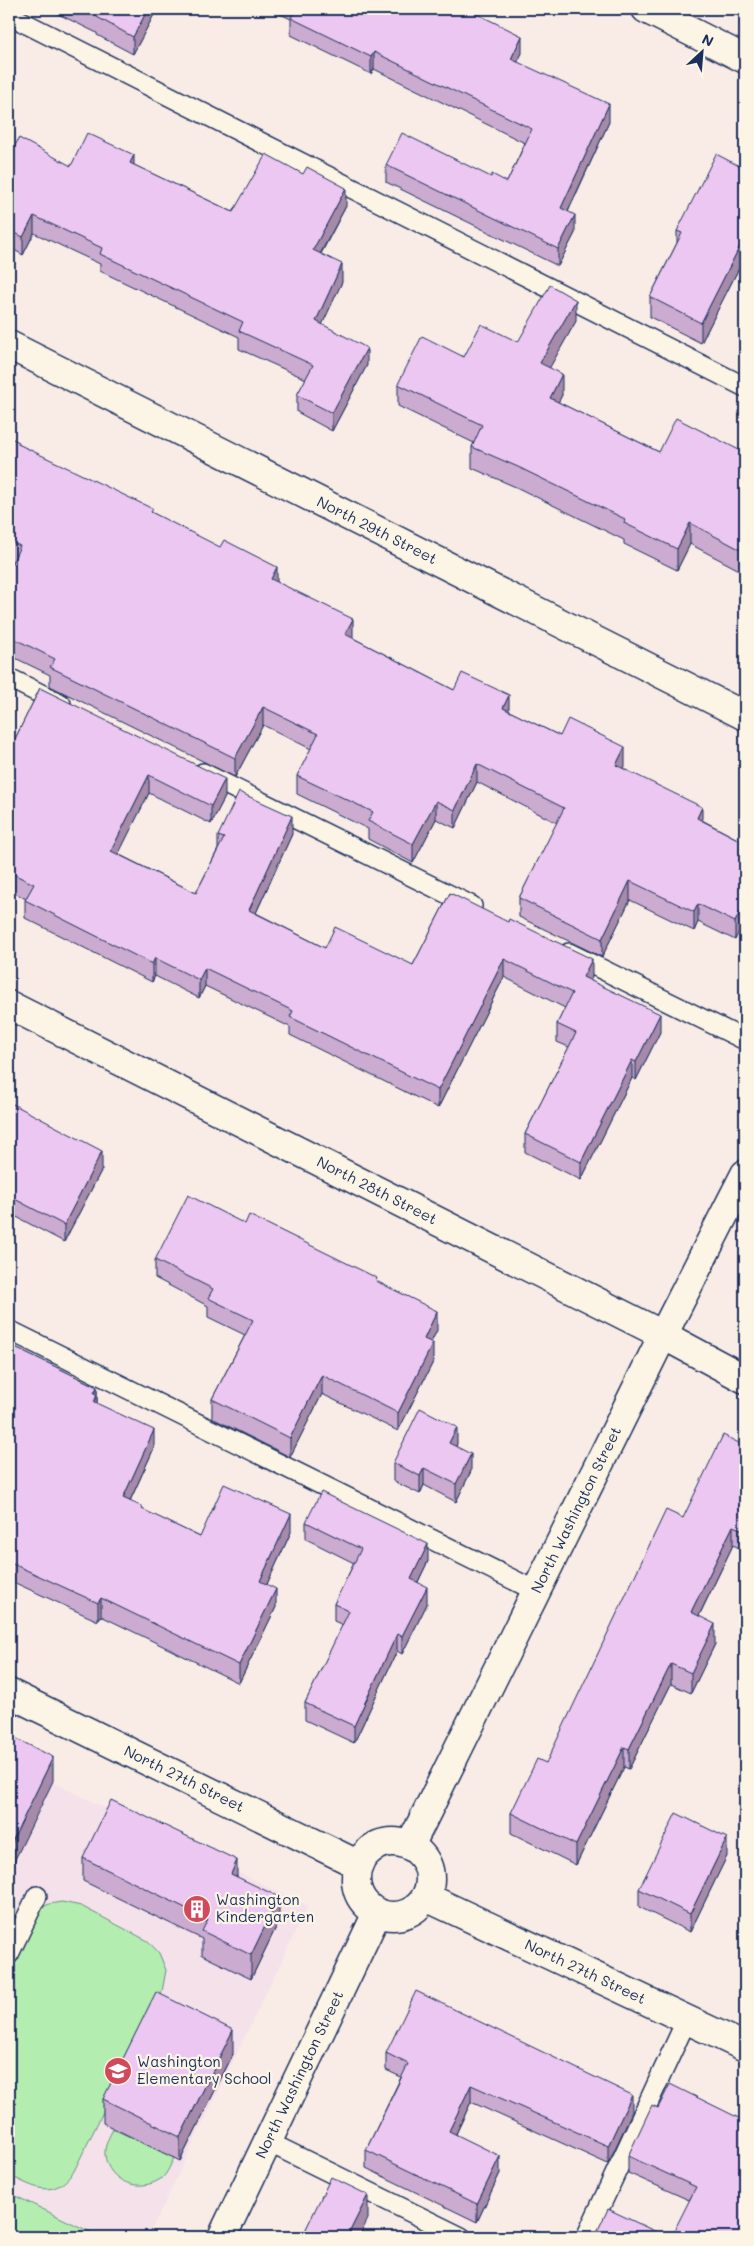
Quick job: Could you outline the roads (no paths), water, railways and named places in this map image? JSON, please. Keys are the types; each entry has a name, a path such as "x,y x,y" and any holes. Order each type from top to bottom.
{"street":[{"path":"646,9 745,59"},
{"name":"North 29th Street","path":"9,345 745,716"},
{"name":"North 28th Street","path":"9,1006 663,1335 745,1379"},
{"name":"North Washington Street","path":"410,1846 663,1335 745,1174"},
{"name":"North 27th Street","path":"9,1693 359,1865"},
{"path":"395,1842 410,1846 420,1854 428,1866 430,1884 426,1897 409,1913 395,1916 377,1913 366,1904 358,1892 356,1879 359,1865 366,1854 378,1845 395,1842"},
{"name":"North 27th Street","path":"426,1897 745,2047"},
{"name":"North Washington Street","path":"222,2237 377,1913"}],"lane":[{"path":"9,15 745,387"},
{"path":"9,678 80,713"},
{"path":"186,765 488,914"},
{"path":"550,944 745,1040"},
{"path":"9,1330 536,1591"},
{"path":"9,1954 37,1896"},
{"path":"586,2237 687,2019"},
{"path":"268,2142 461,2237"}],"place":[{"name":"Washington Kindergarten","path":"197,1909"},
{"name":"Washington Elementary School","path":"118,2071"}]}
